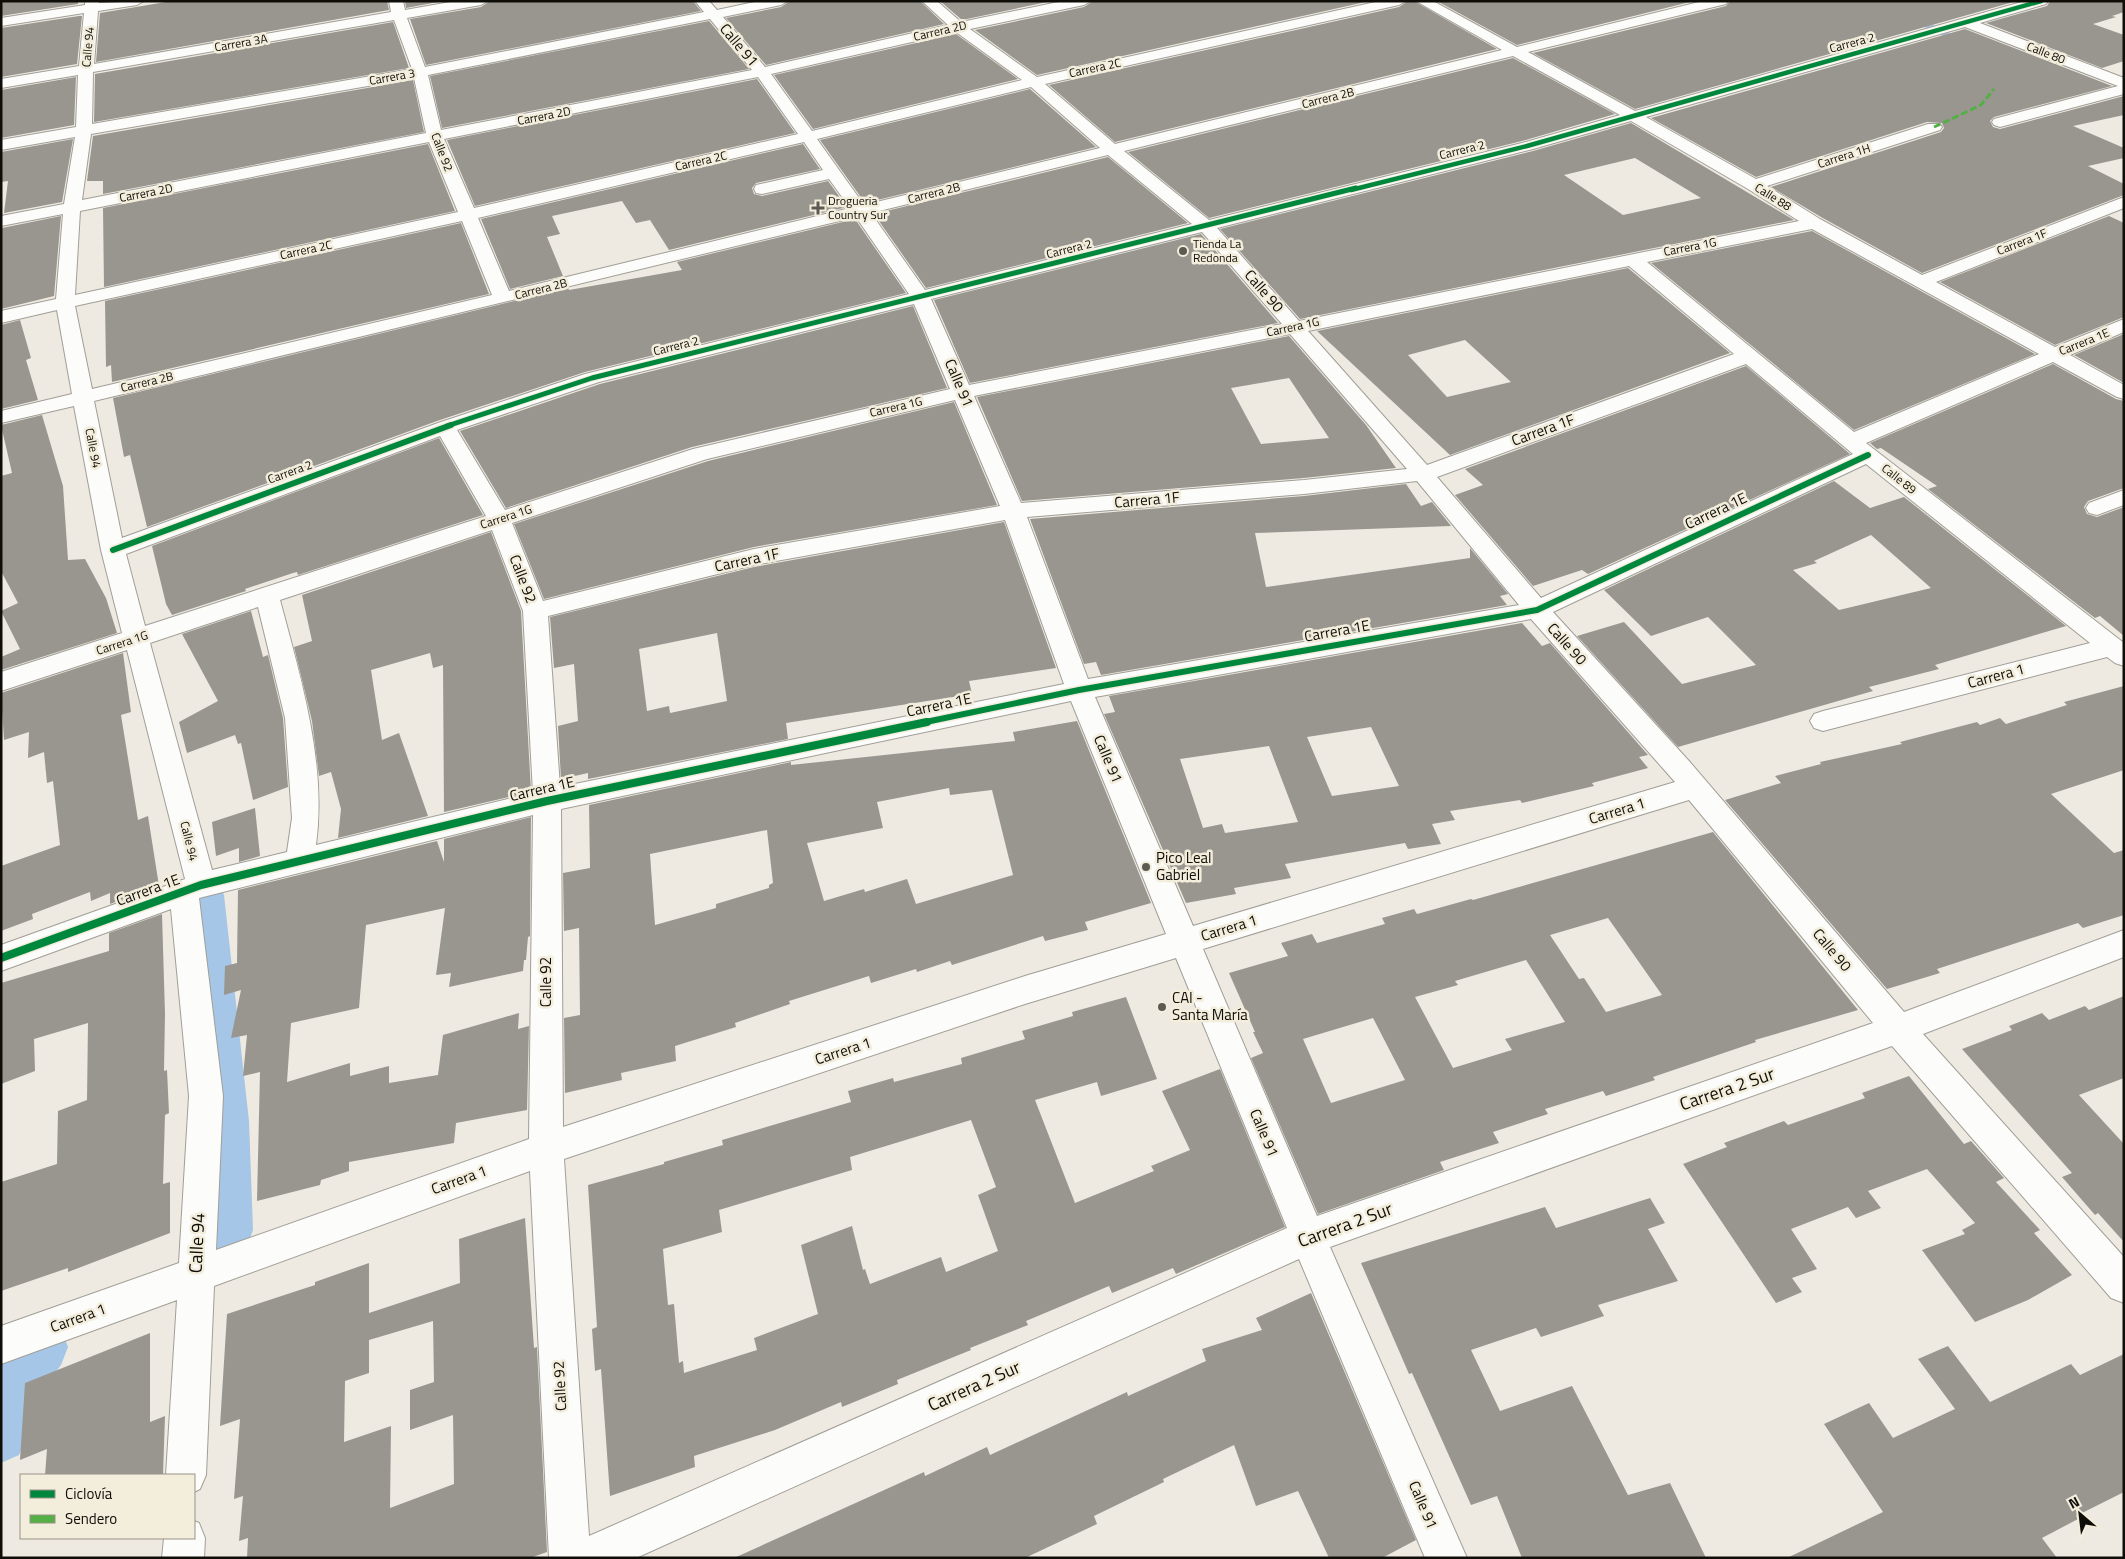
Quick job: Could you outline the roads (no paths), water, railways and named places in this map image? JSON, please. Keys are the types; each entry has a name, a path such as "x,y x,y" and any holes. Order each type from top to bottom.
{"street":[{"path":"1,22 92,5 137,1"},
{"name":"Carrera 3A","path":"1,84 86,70 397,8 482,1"},
{"name":"Carrera 3","path":"1,145 420,72 707,8 781,1"},
{"name":"Calle 90","path":"928,1 958,27 1034,82 1112,150 1207,227 1424,474 1537,610 1695,787 1898,1029 2124,1285"},
{"name":"Carrera 2D","path":"1,221 762,72 958,27 1084,1"},
{"name":"Carrera 2C","path":"1,317 468,215 1034,82 1399,1"},
{"name":"Calle 88","path":"1423,1 1631,115 1754,185 1814,223 2124,393"},
{"name":"Carrera 2B","path":"1,417 503,298 1721,1"},
{"name":"Carrera 2","path":"113,550 445,427 592,378 1207,227 1527,146 1631,115 1929,34 2041,1"},
{"name":"Calle 94","path":"92,5 86,70 84,130 72,207 65,304 113,550 137,638 192,888 206,1096 186,1474"},
{"name":"Calle 92","path":"397,8 420,72 435,137 503,298"},
{"name":"Calle 91","path":"707,8 762,72 806,137 921,297 1013,511 1079,690 1308,1238 1446,1558"},
{"name":"Calle 80","path":"1968,22 2120,78"},
{"path":"2000,122 2124,89"},
{"name":"Carrera 1H","path":"1754,185 1934,127"},
{"path":"762,189 833,173"},
{"name":"Carrera 1F","path":"1909,275 2124,202"},
{"name":"Carrera 1G","path":"1,682 701,454 963,392 1123,362 1814,223"},
{"name":"Calle 89","path":"1632,259 1860,448 2117,652"},
{"name":"Carrera 1E","path":"1,958 192,888 547,801 1079,690 1537,610 1860,448 1919,412 2124,325"},
{"name":"Carrera 1F","path":"535,611 754,557 1013,511 1304,487 1424,474 1748,356"},
{"name":"Calle 92","path":"445,427 500,519 535,611 547,801 546,1149 570,1558"},
{"path":"2097,508 2124,497"},
{"path":"267,595 298,718 306,818 300,860"},
{"name":"Carrera 1","path":"1823,721 2117,652"},
{"name":"Carrera 1","path":"1,1345 546,1149 1025,990 1695,787"},
{"name":"Carrera 2 Sur","path":"588,1558 1308,1238 1898,1029 2124,944"},
{"path":"183,1558 184,1539"}],"waterway":[{"path":"1917,20 1957,40"},
{"path":"205,895 227,1121 230,1230"},
{"path":"1,1437 9,1405 21,1375 43,1347"}],"place":[{"name":"Drogueria Country Sur","path":"818,208"},
{"name":"Tienda La Redonda","path":"1183,251"},
{"name":"Pico Leal Gabriel","path":"1146,867"},
{"name":"CAI - Santa María","path":"1162,1007"}]}
